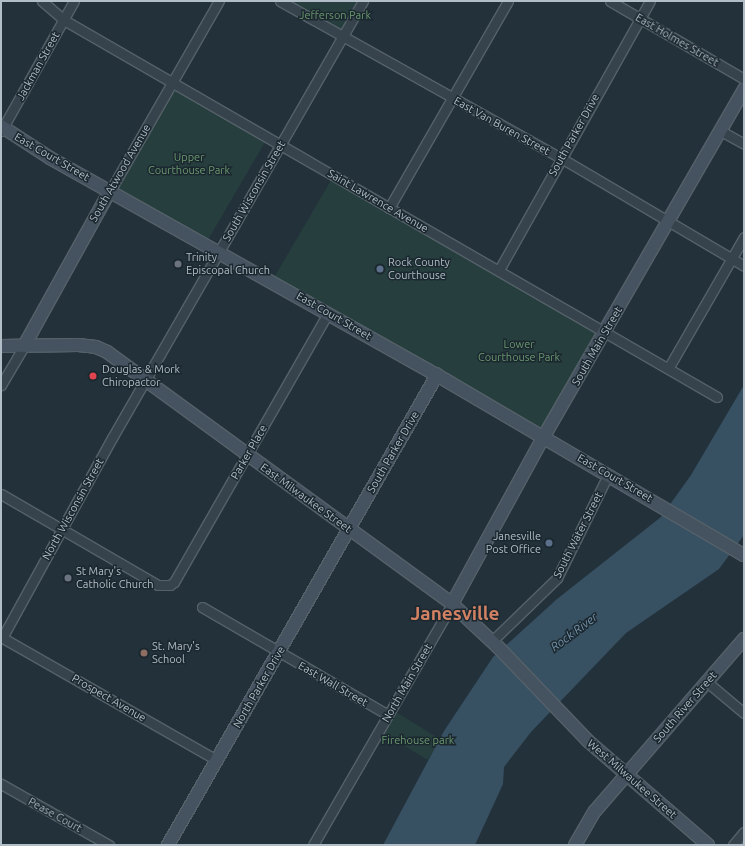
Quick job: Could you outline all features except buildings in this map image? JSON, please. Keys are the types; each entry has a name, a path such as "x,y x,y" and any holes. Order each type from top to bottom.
{"main road":[{"name":"South Main Street","path":"452,604 544,436 744,89"},
{"name":"East Court Street","path":"2,128 50,158 328,313 544,436 666,508 740,554"},
{"name":"South Atwood Avenue","path":"24,346 110,191"},
{"name":"East Milwaukee Street","path":"1,346 78,345 101,348 247,456 452,604 496,645 558,710"},
{"name":"South Parker Drive","path":"349,529 437,375"},
{"name":"North Parker Drive","path":"168,845 349,529"},
{"name":"South River Street","path":"575,845 595,811 627,776 744,639"},
{"name":"West Milwaukee Street","path":"558,710 588,741 708,845"}],"street":[{"name":"Saint Lawrence Avenue","path":"42,1 64,20 389,208 606,330 718,397"},
{"name":"Jackman Street","path":"2,128 74,1"},
{"name":"South Atwood Avenue","path":"110,191 219,1"},
{"name":"East Van Buren Street","path":"280,1 451,98 561,158 744,266"},
{"name":"South Wisconsin Street","path":"146,382 363,1"},
{"path":"389,208 508,1"},
{"name":"East Holmes Street","path":"610,1 744,79"},
{"name":"South Parker Drive","path":"499,270 650,1"},
{"path":"721,130 744,144"},
{"path":"669,367 744,238"},
{"name":"Parker Place","path":"62,528 165,586 174,582 328,313"},
{"path":"1,385 24,346"},
{"name":"North Wisconsin Street","path":"2,637 62,528 146,382"},
{"name":"South Water Street","path":"496,645 557,578 608,475"},
{"path":"1,494 62,528"},
{"name":"North Main Street","path":"313,845 452,604"},
{"name":"East Wall Street","path":"202,608 388,715"},
{"name":"Prospect Avenue","path":"2,637 217,760"},
{"path":"707,682 744,713"},
{"name":"Pease Court","path":"1,784 109,845"},
{"path":"733,845 744,832"}],"green space":[{"name":"Jefferson Park","path":"280,1 363,1 342,36"},
{"name":"Upper Courthouse Park","path":"173,82 268,137 205,245 110,191"},
{"name":"Lower Courthouse Park","path":"334,175 606,330 544,436 272,281"},
{"name":"Firehouse park","path":"391,709 440,739 428,760 379,731"}],"water":[{"name":"Rock River","path":"744,385 744,535 719,569 626,633 531,732 504,767 503,784 475,845 383,845 444,731 493,657 557,599 661,517 691,475"}],"place":[{"name":"Trinity Episcopal Church","path":"178,264"},
{"name":"Rock County Courthouse","path":"380,269"},
{"name":"Douglas & Mork Chiropactor","path":"93,376"},
{"name":"Janesville Post Office","path":"549,543"},
{"name":"St Mary's Catholic Church","path":"68,578"},
{"name":"St. Mary's School","path":"144,653"}],"district":[{"name":"Janesville","path":"455,614"}]}
